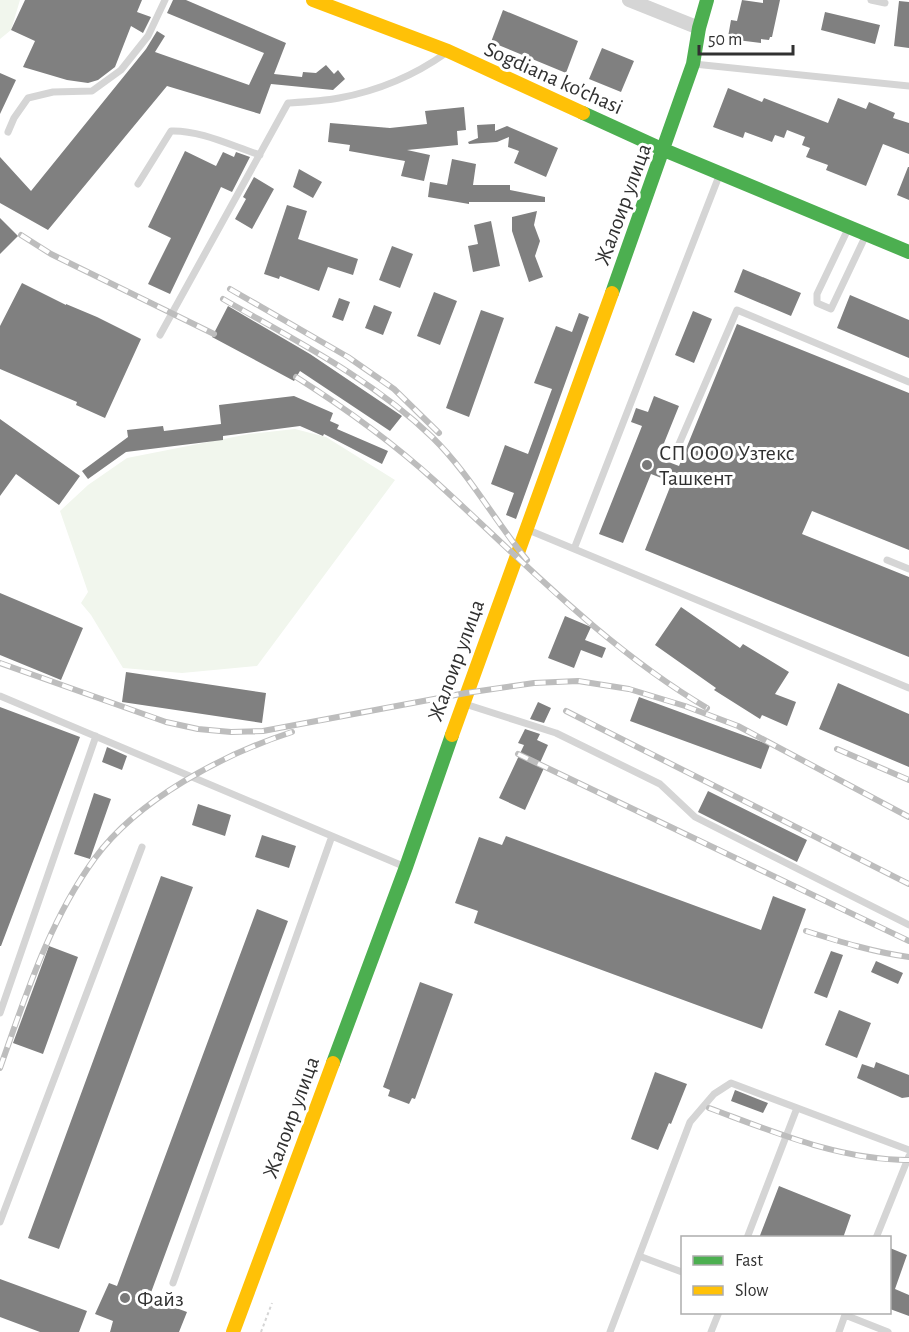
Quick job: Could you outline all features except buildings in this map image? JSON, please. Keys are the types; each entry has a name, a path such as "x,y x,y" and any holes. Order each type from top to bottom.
{"street":[{"name":"Sogdiana ko'chasi","path":"313,0 448,51 664,150 909,252"},
{"path":"629,0 699,28"},
{"name":"Жалоир улица","path":"233,1332 405,867 462,703 664,150 693,64 699,28 707,0"}],"lane":[{"path":"8,132 14,117 28,99 53,92 92,91 122,70 148,36 165,0"},
{"path":"871,0 885,3"},
{"path":"160,335 288,103 339,98 393,82 427,67 448,51"},
{"path":"693,64 909,86"},
{"path":"138,184 171,132 180,131 212,139 260,155"},
{"path":"574,549 720,174"},
{"path":"849,227 818,294 817,303 825,308 831,309 867,235"},
{"path":"679,444 736,310 909,382"},
{"path":"525,529 909,688"},
{"path":"887,560 909,569"},
{"path":"0,696 405,867"},
{"path":"462,703 556,733 660,784 695,817 909,925"},
{"path":"0,1013 96,736"},
{"path":"173,1283 332,836"},
{"path":"0,1221 141,848"},
{"path":"610,1332 690,1122 714,1094 731,1083 909,1150"},
{"path":"748,1236 797,1108"},
{"path":"877,1236 909,1156"},
{"path":"639,1256 681,1272"},
{"path":"711,1332 718,1314"},
{"path":"839,1332 846,1314 888,1332"}],"path":[{"path":"261,1332 272,1304"}],"shaded area":[{"path":"0,0 20,0 11,30 0,39"},
{"path":"295,429 326,437 395,480 257,666 182,673 123,668 91,615 81,603 88,592 60,511 88,485 127,458 249,434"}],"railway":[{"path":"21,235 51,254 214,334"},
{"path":"230,289 348,357 394,389 439,433"},
{"path":"223,299 332,362 409,416 458,466 527,560"},
{"path":"296,377 385,439 435,481 599,630 633,658 707,708"},
{"path":"0,663 166,722 198,729 231,732 263,731 466,693 534,683 578,681 629,689 685,706 738,726 909,817"},
{"path":"566,711 909,884"},
{"path":"0,1068 29,986 64,907 95,858 113,837 158,798 184,781 239,753 292,732"},
{"path":"837,749 909,780"},
{"path":"518,754 909,941"},
{"path":"806,931 844,943 909,957"},
{"path":"709,1108 782,1135 832,1150 883,1159 909,1160"}],"traffic: fast":[{"path":"612,293 693,64 699,28 707,0"},
{"path":"583,113 664,150 909,252"},
{"path":"333,1063 452,735"}],"traffic: slow":[{"path":"313,0 448,51 583,113"},
{"path":"452,735 612,293"},
{"path":"233,1332 333,1063"}],"place":[{"name":"СП ООО Узтекс Ташкент","path":"647,465"},
{"name":"Файз","path":"125,1298"}]}
